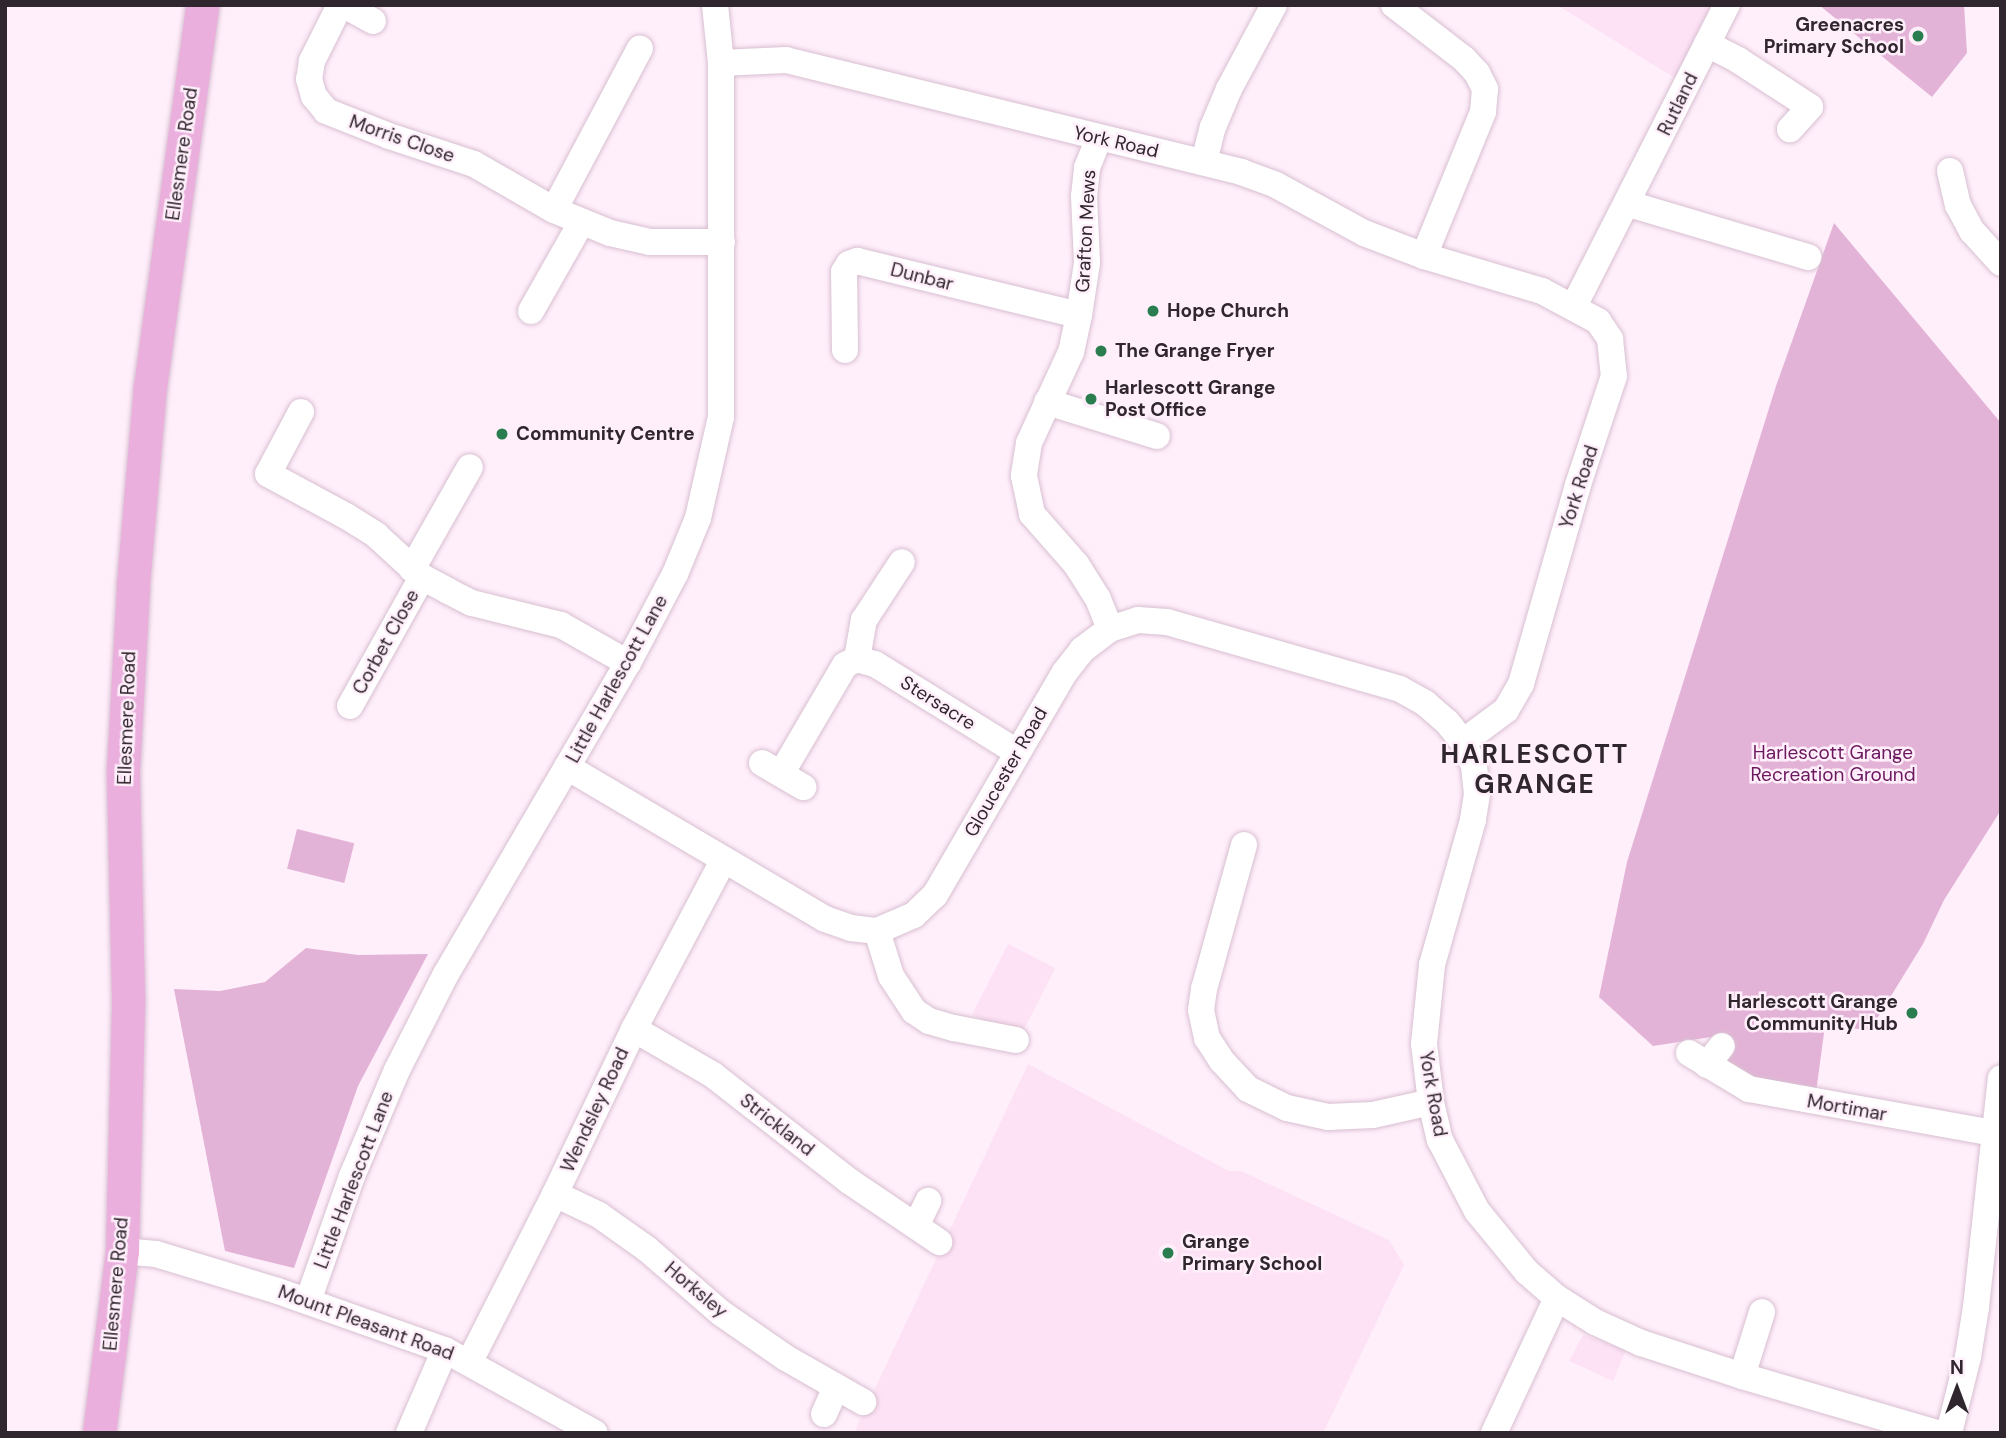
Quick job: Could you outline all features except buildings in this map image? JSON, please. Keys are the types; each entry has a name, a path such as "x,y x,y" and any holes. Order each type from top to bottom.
{"main road":[{"name":"Ellesmere Road","path":"99,1433 122,1251 128,997 123,771 132,584 150,387 202,5"}],"street":[{"path":"342,5 373,21"},
{"name":"Morris Close","path":"342,5 325,32 312,61 309,79 314,96 326,111 389,136 474,164 554,210 610,233 650,242 722,242"},
{"name":"Little Harlescott Lane","path":"309,1301 352,1176 397,1070 446,974 628,663 675,574 698,518 711,472 721,417 720,63 715,5"},
{"path":"1204,162 1213,127 1229,89 1274,5"},
{"path":"1394,5 1464,59 1477,73 1485,89 1483,111 1424,257"},
{"name":"Rutland","path":"1574,306 1629,204 1727,5"},
{"path":"1707,44 1816,100 1790,130"},
{"path":"554,210 640,48"},
{"name":"York Road","path":"720,63 786,60 1204,162 1276,185 1363,233 1424,257 1542,291 1598,321 1610,338 1614,376 1578,485 1521,684 1507,710 1463,742 1474,766 1477,794 1473,820 1429,983 1424,1044 1431,1102 1443,1147 1477,1211 1527,1272 1557,1298 1595,1321 1641,1343 1742,1376 1937,1433"},
{"name":"Grafton Mews","path":"1099,138 1087,168 1084,196 1087,263 1071,352 1029,443 1024,477 1032,514 1076,564 1098,598 1110,629"},
{"path":"1950,171 1958,205 1972,231 2001,264"},
{"path":"1629,204 1808,257"},
{"path":"531,311 581,223"},
{"name":"Dunbar","path":"845,350 844,272 849,264 858,261 1079,315"},
{"path":"1047,402 1157,436"},
{"name":"Corbet Close","path":"301,412 268,474 376,535 417,573 472,603 561,625 628,663"},
{"name":"Corbet Close","path":"350,706 471,467"},
{"path":"782,775 845,665 858,659 864,620 902,562"},
{"name":"Gloucester Road","path":"877,931 915,915 934,895 1065,672 1082,650 1110,629 1138,620 1167,622 1287,659 1365,677 1400,689 1424,703 1447,722 1463,742"},
{"name":"Stersacre","path":"858,659 875,664 1017,752"},
{"path":"567,767 825,919 851,928 877,931 891,976 914,1011 929,1021 1016,1040"},
{"path":"1244,845 1204,989 1201,1010 1207,1038 1222,1061 1248,1088 1287,1108 1328,1117 1373,1115 1431,1102"},
{"name":"Wendsley Road","path":"470,1361 555,1194 634,1029 723,861"},
{"name":"Strickland","path":"634,1029 713,1075 849,1181 939,1242"},
{"name":"Mortimar","path":"1706,1055 1749,1089 1993,1133"},
{"path":"1949,1433 1968,1357 1976,1307 2001,1078"},
{"name":"Horksley","path":"555,1194 599,1215 647,1249 721,1312 863,1402"},
{"path":"916,1226 928,1201"},
{"name":"Mount Pleasant Road","path":"122,1251 156,1254 309,1301 445,1350 470,1361 595,1433"},
{"path":"1494,1433 1557,1298"},
{"path":"1742,1376 1762,1312"},
{"path":"409,1433 445,1350"},
{"path":"824,1414 836,1387"}],"shaded area":[{"name":"Greenacres Primary School","path":"1557,5 1718,5 1678,80"},
{"path":"1008,944 1055,968 1019,1038 972,1014"},
{"name":"Grange Primary School","path":"1028,1064 1229,1171 1241,1171 1389,1240 1404,1265 1323,1433 854,1433"},
{"path":"1583,1335 1626,1350 1613,1381 1569,1361"}],"green space":[{"name":"Greenacres Primary School","path":"1819,5 1964,5 1967,53 1932,97"},
{"name":"Harlescott Grange Recreation Ground","path":"1834,223 2001,423 2001,810 1944,900 1923,944 1870,1030 1825,1026 1816,1092 1734,1077 1722,1046 1711,1037 1653,1046 1599,997 1627,862 1776,386"},
{"path":"297,829 354,843 344,883 287,869"},
{"path":"306,948 358,955 428,954 358,1086 294,1268 225,1251 174,989 220,991 265,982"}],"place":[{"name":"Greenacres Primary School","path":"1918,36"},
{"name":"Hope Church","path":"1153,311"},
{"name":"The Grange Fryer","path":"1101,351"},
{"name":"Harlescott Grange Post Office","path":"1091,399"},
{"name":"Community Centre","path":"502,434"},
{"name":"Harlescott Grange Community Hub","path":"1912,1013"},
{"name":"Grange Primary School","path":"1168,1253"}],"district":[{"name":"HARLESCOTT GRANGE","path":"1535,770"}]}
